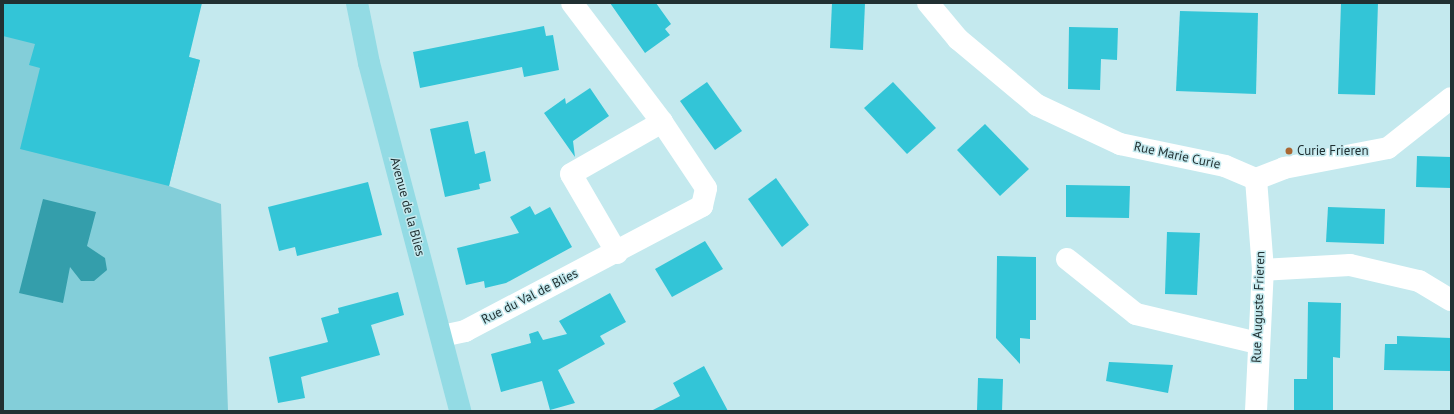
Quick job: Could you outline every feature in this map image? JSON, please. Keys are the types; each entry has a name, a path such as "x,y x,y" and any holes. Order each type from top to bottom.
{"main road":[{"name":"Avenue de la Blies","path":"356,3 369,63 442,336 460,411"}],"street":[{"name":"Rue du Val de Blies","path":"442,336 465,331 617,253 702,206 706,188 662,122 572,3"},
{"name":"Rue Marie Curie","path":"928,3 958,39 1037,105 1120,144 1225,166 1256,179"},
{"path":"1256,179 1284,168 1388,148 1451,98"},
{"path":"617,253 572,174 662,122"},
{"name":"Rue Auguste Frieren","path":"1256,179 1263,270 1258,343 1256,411"},
{"path":"1067,259 1136,314 1258,343"},
{"path":"1263,270 1350,265 1419,281 1451,300"}],"shaded area":[{"path":"3,3 200,60 169,186 221,204 228,411 3,411"},
{"path":"43,199 96,212 87,246 105,258 107,270 94,281 81,281 70,267 63,303 19,293"}],"building":[{"path":"3,3 202,3 189,57 200,60 169,186 20,149 40,68 29,65 35,44 3,36"},
{"path":"610,3 656,3 671,24 665,29 670,35 645,53"},
{"path":"832,3 865,3 863,50 830,48"},
{"path":"1341,3 1378,3 1375,95 1338,94"},
{"path":"1180,11 1258,13 1256,94 1176,91"},
{"path":"544,26 546,36 553,35 559,70 524,77 522,67 420,88 413,52"},
{"path":"1069,27 1118,28 1117,60 1101,59 1100,90 1068,89"},
{"path":"707,82 742,131 715,150 680,101"},
{"path":"893,82 936,128 907,154 864,108"},
{"path":"590,88 609,116 573,141 575,157 544,113 565,98 566,104"},
{"path":"468,121 475,154 485,151 491,181 479,184 480,189 445,197 430,129"},
{"path":"985,124 1029,169 1000,196 957,150"},
{"path":"1417,156 1451,157 1451,188 1416,187"},
{"path":"776,178 809,225 782,247 748,199"},
{"path":"368,182 382,235 297,256 295,247 279,251 268,207"},
{"path":"1066,185 1130,186 1129,218 1066,217"},
{"path":"530,206 535,215 550,207 572,247 506,283 485,288 484,281 466,285 457,248 519,233 510,217"},
{"path":"1328,207 1385,209 1384,244 1326,242"},
{"path":"1167,232 1200,233 1197,295 1165,294"},
{"path":"705,241 723,269 672,297 655,269"},
{"path":"997,256 1036,257 1036,320 1030,320 1030,339 1020,338 1020,364 996,338"},
{"path":"398,292 404,315 371,325 380,355 301,377 305,398 278,403 269,357 328,342 321,318 339,313 338,308"},
{"path":"610,293 626,322 600,336 605,344 558,370 575,403 550,410 542,381 501,392 491,354 531,343 529,334 538,331 543,340 567,334 559,321"},
{"path":"1308,302 1341,303 1340,358 1333,357 1333,411 1294,411 1294,379 1307,379"},
{"path":"1397,336 1451,338 1450,371 1384,370 1385,344 1397,344"},
{"path":"1109,362 1173,365 1168,393 1106,381"},
{"path":"704,366 728,411 651,411 680,396 673,383"},
{"path":"978,378 1003,379 1002,411 977,411"}],"place":[{"name":"Curie Frieren","path":"1289,151"}]}
